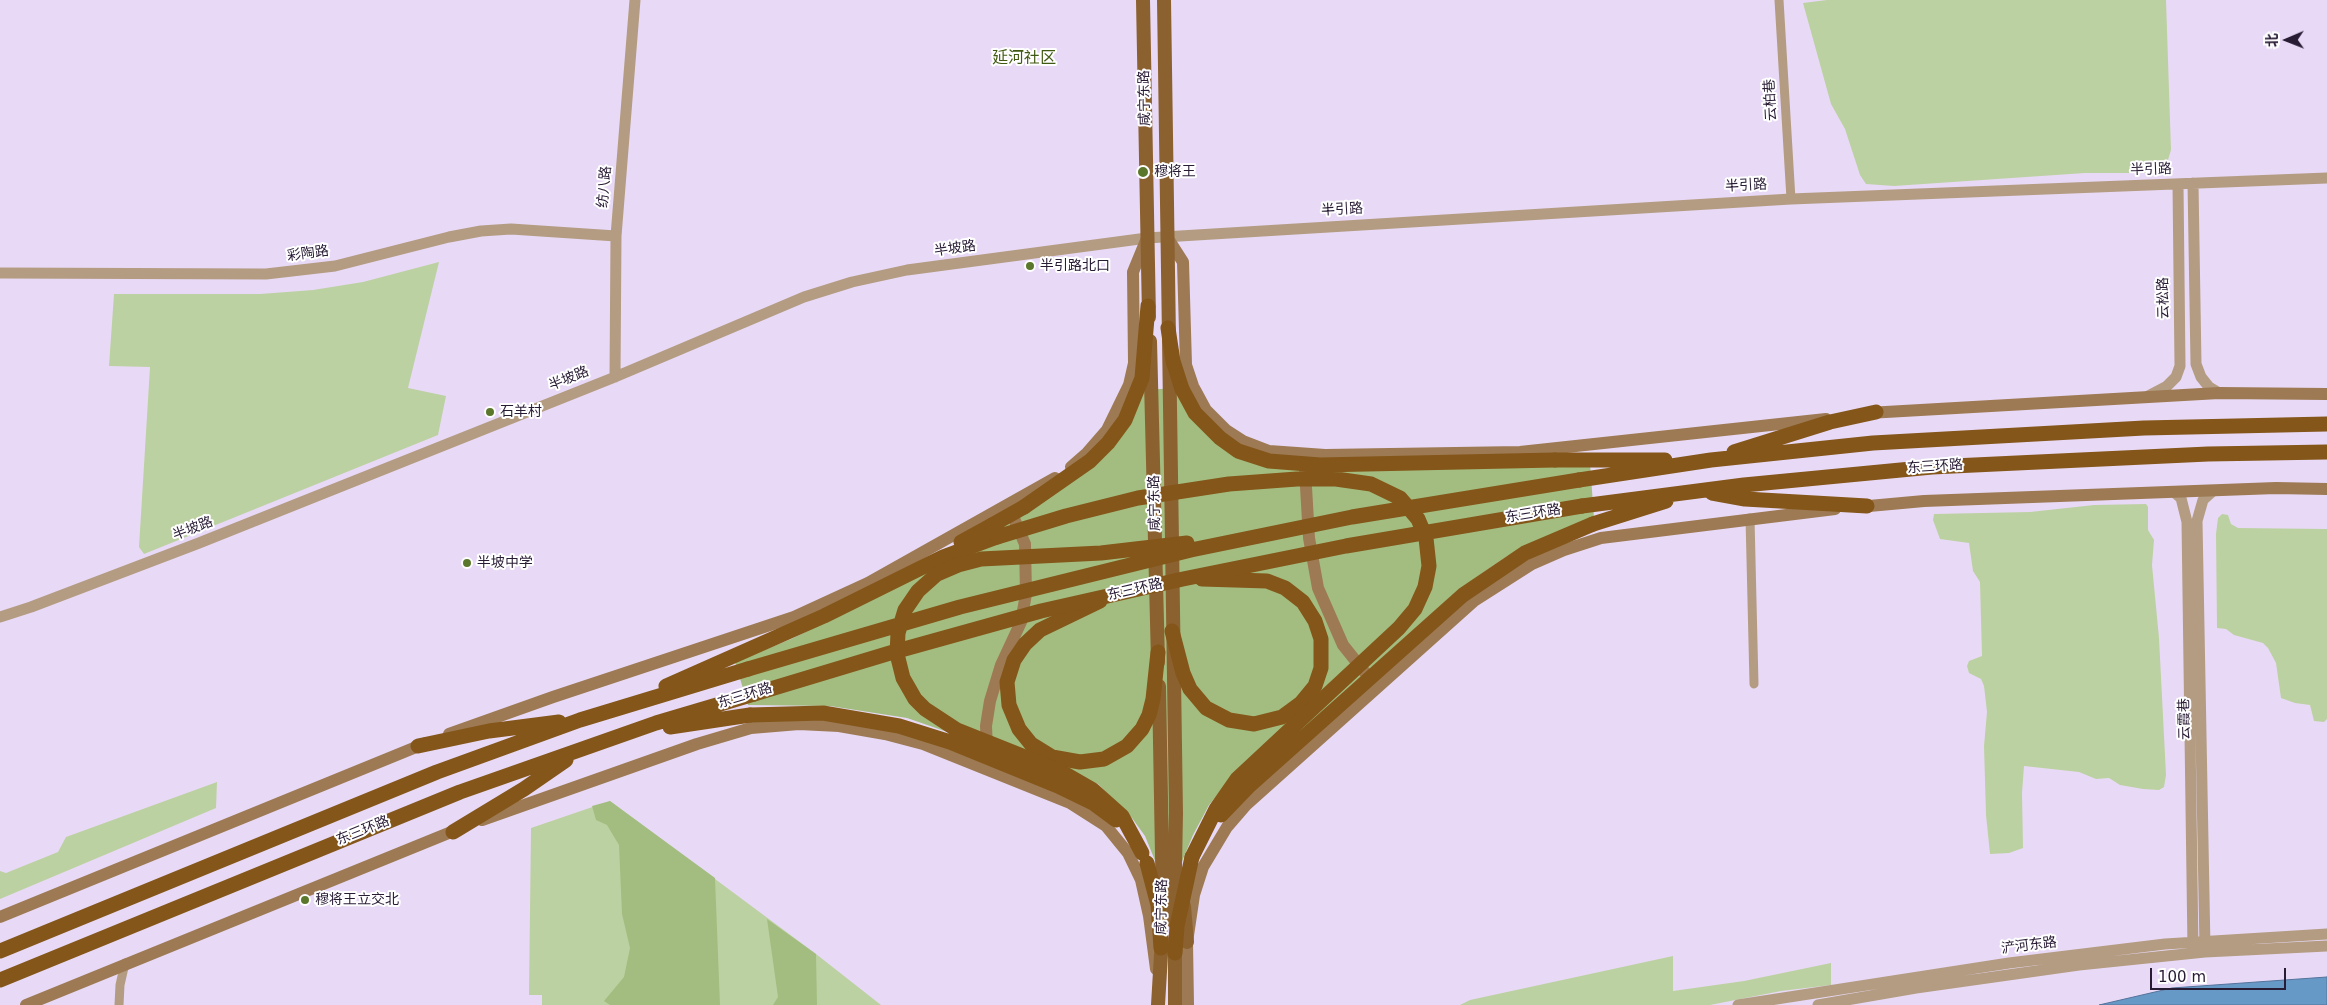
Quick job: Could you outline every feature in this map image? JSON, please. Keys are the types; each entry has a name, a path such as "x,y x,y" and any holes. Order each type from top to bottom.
{"highway":[{"path":"619,708 816,620 994,531 1024,507 1090,461 1114,436 1125,420 1142,378 1148,306"},
{"path":"1168,328 1173,361 1182,389 1195,413 1220,438 1238,451 1269,461 1320,465 1555,460 1711,460 1766,440 1830,422 1876,412"},
{"name":"东三环路","path":"0,951 438,772 580,720 960,607 1250,538 1352,517 1711,460 1873,443 2002,435 2144,428 2327,424"},
{"name":"东三环路","path":"0,980 460,792 624,734 899,650 1112,595 1346,546 1582,506 1696,490 1851,473 2005,462 2208,454 2327,452"},
{"path":"994,531 1138,498 1210,486 1297,479 1347,480 1371,484 1400,498 1418,519 1426,538 1429,566 1425,587 1411,615 1237,779 1216,809 1192,857 1168,951"},
{"path":"1192,857 1214,824 1235,799 1463,595 1525,553 1593,524 1696,490 1745,499 1867,506"},
{"path":"1168,951 1158,905 1144,858 1122,816 1105,799 1086,785 1060,771 957,730 925,709 911,692 900,670 897,640 902,617 909,603 924,584 944,570 965,562 1101,553 1250,538"},
{"path":"1172,631 1186,680 1202,704 1217,715 1241,723 1266,722 1291,712 1310,693 1320,675 1322,653 1319,632 1310,611 1294,595 1279,585 1247,579 1183,579"},
{"path":"1112,595 1052,623 1034,634 1014,660 1009,674 1007,690 1010,711 1019,730 1032,744 1047,755 1063,760 1080,762 1098,760 1119,751 1136,738 1149,715 1154,699 1158,652"},
{"path":"624,734 750,715 778,713 838,714 885,722 931,735 1082,797 1115,819 1144,858"},
{"path":"418,746 489,731 580,720"},
{"path":"453,832 524,789 578,751"}],"main road":[{"name":"咸宁东路","path":"1143,0 1148,306 1152,379 1163,888 1175,1005"},
{"name":"咸宁东路","path":"1158,1005 1158,982 1168,951 1176,813 1164,0"},
{"path":"1167,237 1183,262 1186,365 1190,380 1199,399 1220,426 1243,441 1269,451 1304,454 1520,452 1876,412 2219,393 2327,394"},
{"path":"0,918 418,746 544,700 794,617 868,583 1008,505 1074,465 1098,442 1116,416 1133,374 1133,272 1147,238"},
{"path":"1304,454 1309,538 1320,593 1343,645 1377,687"},
{"path":"1187,942 1199,876 1210,852 1227,827 1246,805 1484,594 1523,569 1553,554 1601,538 1750,518 1924,501 2213,490 2327,489"},
{"path":"990,771 986,733 988,709 999,670 1021,622 1026,594 1025,544 1008,505"},
{"path":"26,1005 125,963 511,808 697,744 744,730 770,725 828,725 884,734 922,744 1070,803 1087,812 1106,826 1124,846 1136,866 1143,887 1158,982"},
{"path":"1176,813 1184,893 1188,1005"}],"street":[{"name":"纺八路","path":"615,377 616,236 635,0"},
{"name":"云柏巷","path":"1779,0 1791,199"},
{"name":"半引路","path":"1167,237 1791,199 2327,178"},
{"path":"2193,183 2196,364 2201,377 2209,387 2219,393"},
{"name":"云松路","path":"2148,396 2167,386 2176,377 2180,366 2178,184"},
{"name":"彩陶路","path":"0,273 266,274 335,266 449,237 481,231 511,229 616,236"},
{"name":"半坡路","path":"0,617 31,608 190,547 615,377 804,297 852,282 906,270 1147,238 1167,237"},
{"name":"云霞巷","path":"2199,947 2197,521 2203,500 2213,490"},
{"name":"云霞巷","path":"2174,492 2181,498 2187,522 2199,947"},
{"path":"1750,518 1754,684"},
{"name":"浐河东路","path":"1738,1005 2009,964 2327,934"},
{"name":"浐河东路","path":"1818,1005 1987,977 2199,947 2327,946"},
{"path":"119,1005 120,985 125,963"}],"green space":[{"path":"1827,0 2166,0 2171,150 2168,160 2160,171 2151,173 2085,173 1894,186 1866,184 1860,175 1845,129 1831,104 1803,3"},
{"path":"439,262 408,388 446,396 438,435 144,554 139,547 150,367 109,366 114,294 260,294 313,290 363,282"},
{"path":"1176,388 1227,449 1590,463 1594,518 1506,557 1481,574 1455,593 1280,749 1239,768 1209,805 1193,835 1181,864 1156,863 1145,836 1132,818 1098,784 907,718 830,706 748,705 735,662 791,639 853,609 1059,491 1144,390"},
{"path":"2146,504 2148,507 2148,530 2154,540 2152,565 2159,638 2166,775 2164,787 2159,790 2143,789 2120,785 2109,778 2096,779 2079,772 2024,766 2022,793 2023,848 2009,853 1990,854 1986,815 1984,746 1987,712 1984,686 1981,679 1969,673 1967,666 1969,661 1982,656 1980,582 1973,571 1969,543 1940,539 1933,520 1934,514 2030,512 2094,505"},
{"path":"2222,514 2228,515 2231,524 2238,528 2327,529 2327,719 2324,722 2314,721 2310,705 2295,703 2281,698 2276,663 2263,643 2234,635 2226,629 2217,628 2216,534 2218,518"},
{"path":"217,782 216,808 0,899 0,871 6,873 58,852 66,837"},
{"path":"610,801 816,954 881,1005 542,1005 542,995 529,995 531,828"},
{"path":"610,801 715,878 720,1005 610,1005 604,1001 624,977 630,948 622,914 619,845 607,825 596,820 592,806"},
{"path":"767,919 816,954 817,1005 773,1005 778,997"},
{"path":"1673,956 1673,991 1744,981 1831,963 1831,985 1781,991 1710,1005 1460,1005 1470,1000"}],"water":[{"path":"2327,977 2327,1005 2099,1005 2172,988"}],"place":[{"name":"穆将王","path":"1143,172"},
{"name":"半引路北口","path":"1030,266"},
{"name":"石羊村","path":"490,412"},
{"name":"半坡中学","path":"467,563"},
{"name":"穆将王立交北","path":"305,900"}],"district":[{"name":"延河社区","path":"1024,59"}]}
